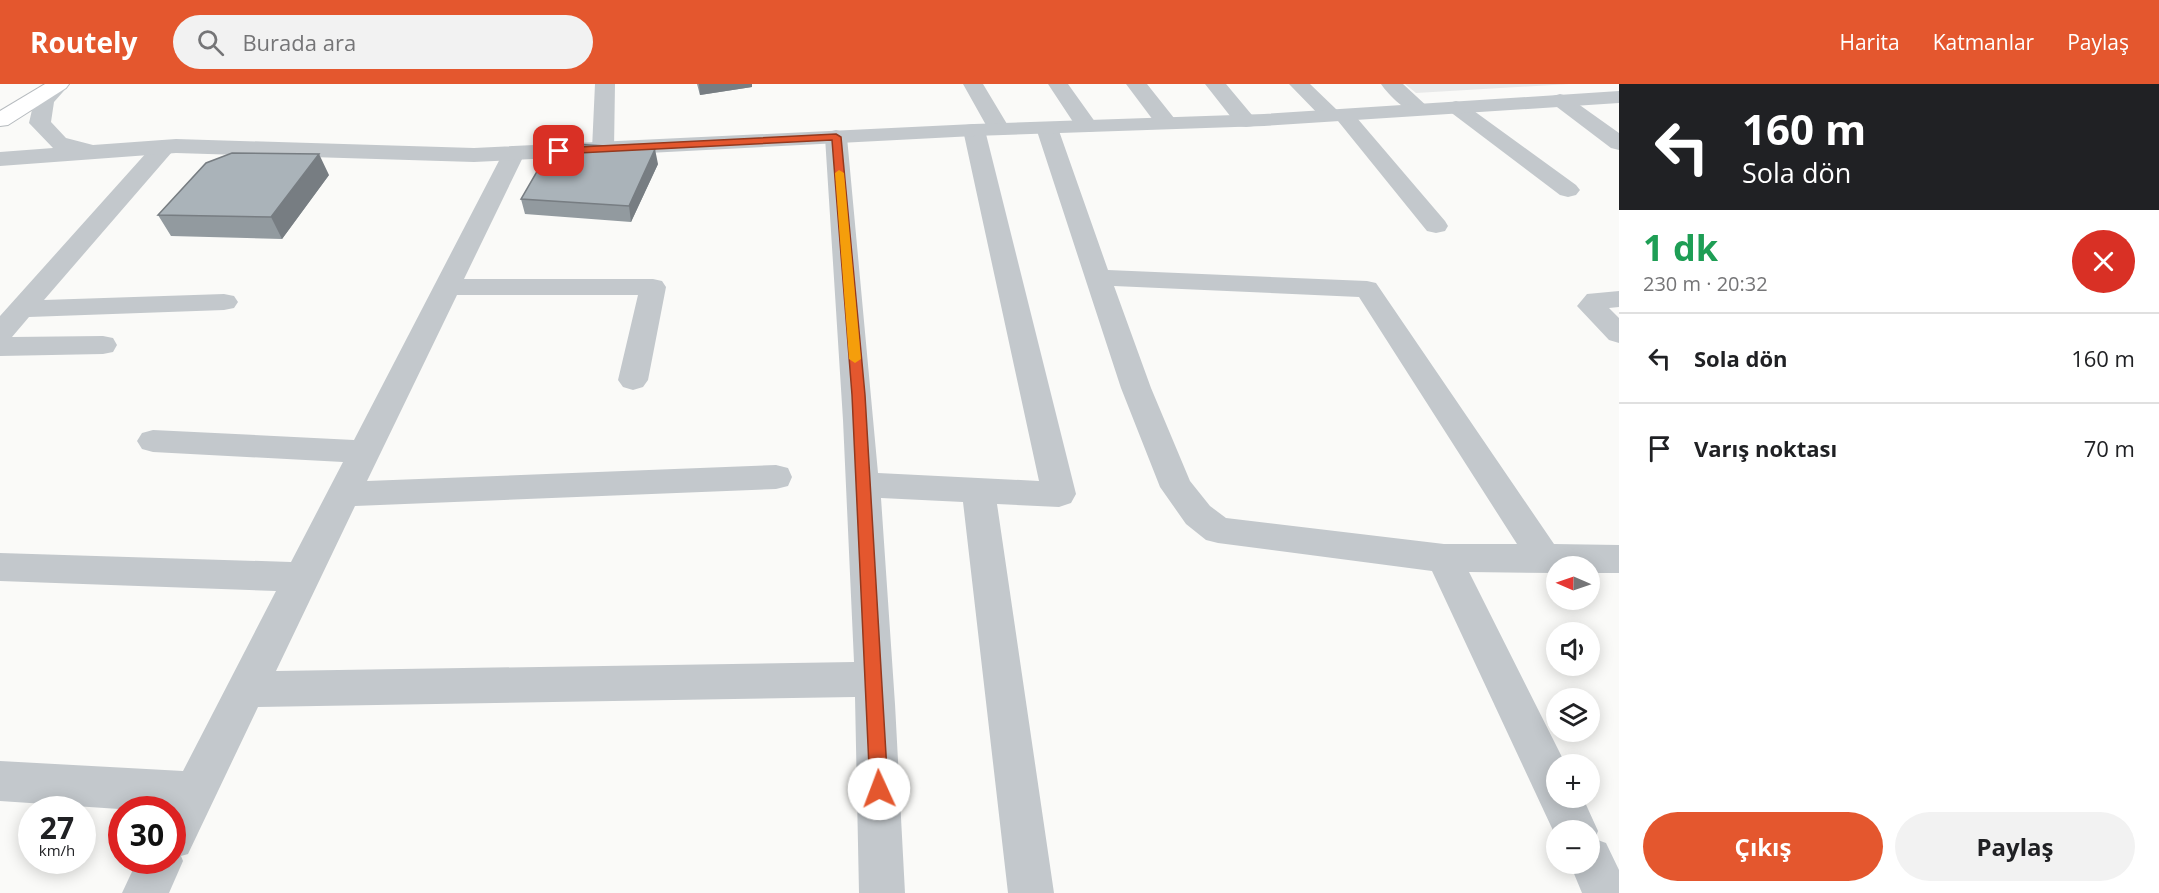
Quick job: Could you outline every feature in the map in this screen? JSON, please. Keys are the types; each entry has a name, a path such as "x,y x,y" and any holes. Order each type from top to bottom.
{"main road":[{"path":"0,120 59,84"}],"street":[{"path":"59,84 44,101 39,123 58,143 92,152"},
{"path":"603,149 605,84"},
{"path":"863,485 1059,494 986,130 974,84"},
{"path":"1058,84 1088,126"},
{"path":"1136,84 1167,123"},
{"path":"1215,84 1246,121"},
{"path":"1299,84 1337,115 1436,226"},
{"path":"1391,84 1420,110"},
{"path":"1595,84 1617,97"},
{"path":"0,159 164,147 474,155 986,130 1246,121 1617,97"},
{"path":"1560,100 1619,143"},
{"path":"1456,107 1568,190"},
{"path":"1047,128 1136,388 1176,487 1198,515 1218,530 1444,558 1619,560"},
{"path":"836,137 858,395 874,679 882,893"},
{"path":"0,333 164,147"},
{"path":"311,170 324,150"},
{"path":"186,811 514,153"},
{"path":"1098,277 1367,289 1545,559"},
{"path":"447,287 653,287 633,380"},
{"path":"1619,299 1597,300 1591,306 1619,334"},
{"path":"22,309 224,302"},
{"path":"0,347 103,345"},
{"path":"153,441 365,452"},
{"path":"344,494 776,477"},
{"path":"978,490 1031,893"},
{"path":"1444,558 1546,768"},
{"path":"0,567 302,577"},
{"path":"246,689 874,679"},
{"path":"0,781 195,793"},
{"path":"145,893 154,874"},
{"path":"1597,874 1606,893"}],"shaded area":[{"path":"1405,84 1569,84 1416,93"}],"building":[{"path":"573,144 655,149 629,206 521,199 543,161"},
{"path":"232,153 319,154 271,217 158,215 206,163"}],"slow traffic":[{"path":"839,173 855,359"}],"route":[{"path":"559,151 836,137 858,395 879,789"}]}
